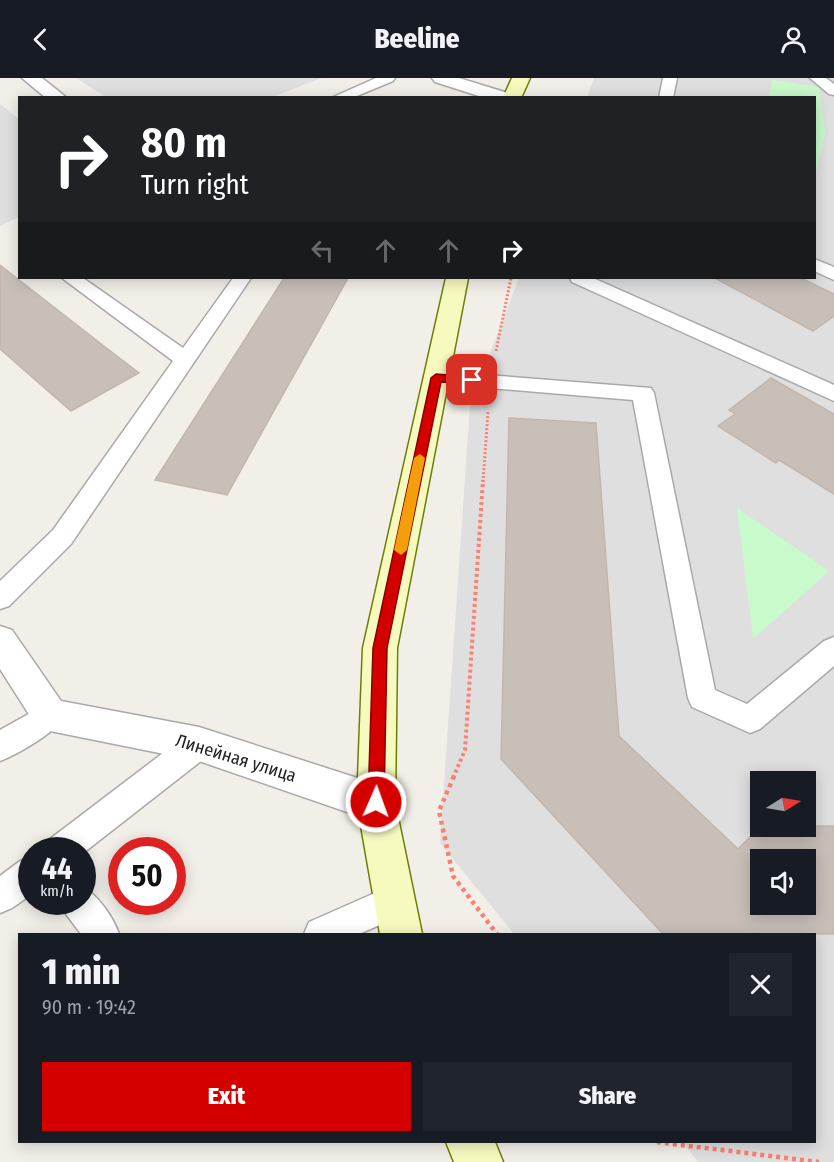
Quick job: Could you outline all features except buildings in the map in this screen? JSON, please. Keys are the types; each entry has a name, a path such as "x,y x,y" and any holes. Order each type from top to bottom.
{"main road":[{"path":"513,96 521,78"},
{"path":"397,918 376,802 380,648 457,279"},
{"path":"470,1143 479,1162"}],"street":[{"path":"31,78 55,96"},
{"path":"441,78 499,96"},
{"path":"0,640 50,715"},
{"name":"Линейная улица","path":"50,715 199,744 376,802"}],"lane":[{"path":"343,96 388,78"},
{"path":"666,96 670,78"},
{"path":"817,78 834,91"},
{"path":"816,265 834,274"},
{"path":"72,279 184,360"},
{"path":"0,598 62,537 241,279"},
{"path":"581,279 831,389"},
{"path":"436,378 643,393 702,698 750,720 834,649"},
{"path":"0,747 50,715"},
{"path":"78,837 199,744"},
{"path":"0,896 18,883"},
{"path":"88,915 101,933"},
{"path":"326,933 397,918"}],"path":[{"path":"496,933 453,876 439,811 465,750 490,382 511,279"},
{"path":"658,1143 819,1162"}],"shaded area":[{"path":"76,78 322,78 275,96 104,96"},
{"path":"594,78 834,78 834,1162 698,1162 683,1143 816,1143 816,933 513,933 440,843 470,405 519,279 816,279 816,96 587,96"},
{"path":"0,104 18,118 18,217 0,226"}],"green space":[{"path":"772,80 819,87 825,133 816,173 816,96 769,96"},
{"path":"737,508 829,571 753,639"}],"slow traffic":[{"path":"401,550 420,458"}],"route":[{"path":"376,802 380,648 436,378 472,380"}]}
